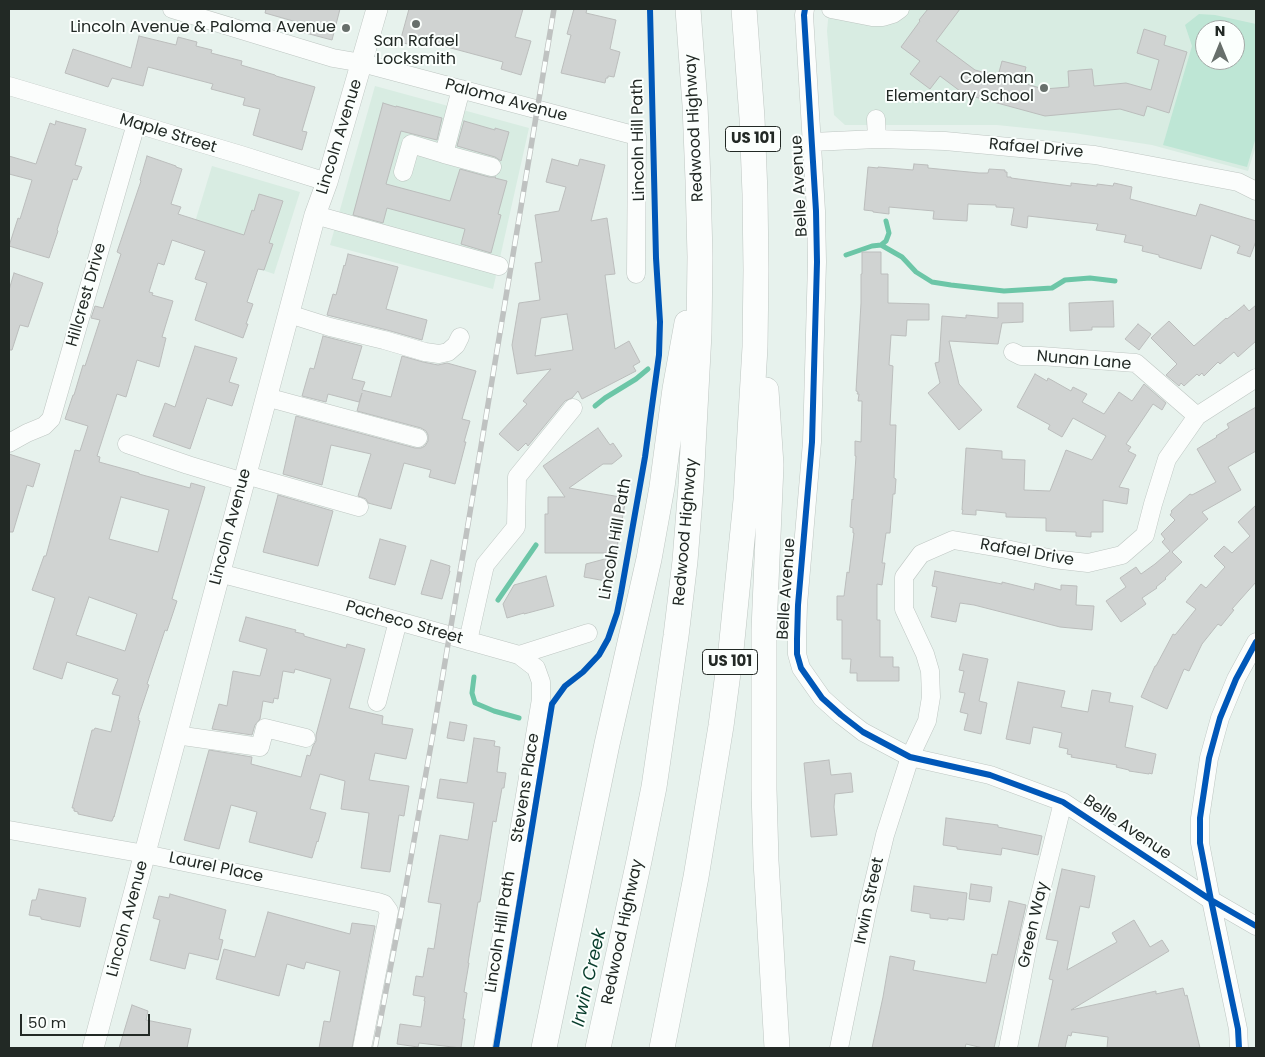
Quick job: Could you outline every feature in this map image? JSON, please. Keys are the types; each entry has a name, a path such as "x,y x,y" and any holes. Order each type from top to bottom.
{"highway":[{"name":"Redwood Highway","path":"598,1048 654,787 675,646 685,561 696,409 700,257 695,114 688,9"},
{"name":"US 101","path":"662,1048 710,802 732,650 748,480 755,346 756,270 752,128 744,9"},
{"path":"544,1048 607,744 649,559 662,487 681,354 700,257"},
{"path":"756,270 771,465 764,630 763,753 765,839 778,1048"}],"main road":[{"name":"Lincoln Avenue","path":"93,1048 315,215 327,182 378,9"}],"street":[{"name":"Paloma Avenue","path":"172,9 333,58 362,63 637,136 636,274"},
{"name":"Belle Avenue","path":"805,9 816,211 816,262 812,442 798,605 798,654 801,668 822,698 864,732 910,757 990,775 1063,802 1210,900 1256,926"},
{"path":"831,9 872,17 893,14 900,9"},
{"name":"Maple Street","path":"9,86 327,182"},
{"path":"444,154 461,89"},
{"path":"876,119 877,140"},
{"name":"Hillcrest Drive","path":"9,443 44,426 51,419 136,124"},
{"name":"Rafael Drive","path":"812,142 877,140 945,141 1095,155 1238,182 1256,191"},
{"path":"403,172 411,144 492,167"},
{"path":"315,215 499,266"},
{"path":"289,314 330,327 439,354 448,352 456,345 460,337"},
{"name":"Nunan Lane","path":"1013,352 1021,356 1136,363 1196,416"},
{"name":"Rafael Drive","path":"910,757 927,721 931,697 930,671 925,654 904,609 904,577 921,554 953,540 1053,559 1088,562 1122,555 1145,535 1167,459 1196,416 1256,378"},
{"path":"266,397 418,438"},
{"path":"468,641 485,565 516,528 517,477 573,408"},
{"path":"127,444 188,465 359,507"},
{"name":"Pacheco Street","path":"219,573 519,655"},
{"path":"377,702 398,621"},
{"path":"519,655 588,633"},
{"path":"1238,1048 1238,1029 1210,900 1200,842 1200,818 1209,758 1220,718 1236,679 1256,642"},
{"name":"Stevens Place","path":"484,1048 541,699 541,682 536,668 519,655"},
{"path":"176,735 260,747 265,728 306,738"},
{"name":"Irwin Street","path":"839,1048 868,906 885,835 910,757"},
{"name":"Green Way","path":"1008,1048 1030,935 1063,802"},
{"name":"Laurel Place","path":"9,830 145,854 384,904 389,911 362,1048"}],"shaded area":[{"name":"Coleman Elementary School","path":"829,9 1256,9 1256,146 1248,171 1152,145 1074,133 997,125 845,125 834,115 827,31"},
{"path":"375,86 529,128 493,289 330,245"},
{"path":"212,166 300,192 274,274 188,245"}],"green space":[{"path":"1199,14 1238,20 1195,20 1195,70 1245,70 1245,22 1256,24 1256,137 1247,167 1163,145 1192,46 1185,25"}],"building":[{"path":"266,9 340,9 332,40 298,31 300,23 265,13"},
{"path":"409,9 523,9 515,37 531,41 521,75 501,69 503,62 421,40 419,47 400,42"},
{"path":"574,9 587,9 586,13 616,20 610,49 620,52 614,77 608,76 605,83 561,73 571,35 567,34"},
{"path":"928,9 960,9 936,41 975,70 998,76 1002,61 1026,67 1022,83 1044,89 1069,87 1068,71 1092,69 1094,86 1126,83 1151,90 1159,60 1137,53 1144,29 1166,36 1164,45 1187,52 1169,113 1147,106 1144,116 1120,109 1045,116 964,94 940,76 930,89 910,74 920,61 901,47"},
{"path":"139,36 176,45 178,37 197,42 196,46 212,50 211,53 242,61 241,65 315,87 302,131 307,132 302,150 253,135 260,109 243,105 245,98 211,89 213,84 148,67 143,86 112,78 108,87 65,73 73,49 131,68"},
{"path":"383,103 442,118 437,140 401,131 386,184 450,201 460,169 507,181 498,214 501,215 491,253 461,244 465,229 387,208 383,223 353,215"},
{"path":"56,121 86,129 75,165 82,167 77,180 73,179 49,258 9,246 18,218 20,219 32,180 9,174 9,156 36,164 50,123 55,125"},
{"path":"464,121 509,132 501,161 495,157 457,146"},
{"path":"147,156 182,169 171,204 181,207 178,214 244,235 259,194 283,201 269,243 273,244 264,270 258,269 247,302 253,304 243,338 195,320 207,283 195,279 205,251 172,240 164,265 158,263 149,292 153,293 152,295 173,301 162,337 166,338 159,367 137,360 126,397 117,394 97,456 100,457 99,462 139,474 190,488 191,483 205,487 172,599 177,601 147,684 149,685 138,718 140,721 114,817 110,821 78,814 72,808 92,730 95,728 111,732 120,696 112,694 118,679 67,662 62,679 33,669 55,598 32,590 44,556 46,556 75,450 80,451 88,426 65,419 100,320 91,318 95,306 103,308 121,254 117,252","holes":["121,497 169,510 158,552 109,539","89,597 137,614 125,651 76,635"]},
{"path":"552,159 578,166 580,159 605,165 591,221 607,218 615,274 605,275 615,349 629,341 640,362 633,366 636,371 582,399 578,391 572,398 565,401 528,446 526,443 518,451 499,434 527,404 523,401 551,369 517,374 512,345 519,303 540,300 535,263 542,262 535,215 559,211 566,187 546,182","holes":["567,314 573,350 535,356 541,318"]},
{"path":"914,164 928,165 928,168 979,173 988,173 989,169 1005,170 1007,177 1011,178 1071,186 1071,183 1113,186 1114,183 1132,187 1130,199 1196,216 1200,204 1256,221 1256,241 1250,257 1237,253 1240,246 1211,235 1201,269 1142,251 1143,246 1124,242 1126,235 1096,230 1098,224 1028,216 1027,228 1011,225 1014,208 968,204 967,221 933,219 934,211 889,207 889,214 864,210 868,167 913,170"},
{"path":"862,252 881,252 881,274 888,274 888,303 929,304 929,320 907,320 906,336 891,335 889,365 893,366 890,425 896,425 894,478 896,479 890,533 886,533 882,563 885,563 882,585 877,584 877,620 880,620 880,657 893,657 893,667 899,667 899,681 857,681 857,673 850,673 851,659 842,659 842,620 837,620 837,596 844,596 854,533 853,528 850,527 856,456 855,441 861,442 862,401 858,401 859,394 856,391"},
{"path":"348,254 398,267 386,309 427,320 422,340 327,315 333,294 336,295"},
{"path":"14,273 43,283 28,327 20,325 12,350 9,350 9,290"},
{"path":"1113,301 1114,327 1092,327 1092,330 1070,331 1069,303"},
{"path":"998,303 1023,303 1023,322 1002,323 998,344 949,341 959,384 982,410 959,430 928,393 940,383 935,363 939,362 942,316 966,318 966,315 998,318"},
{"path":"1244,305 1249,311 1256,305 1256,341 1238,357 1234,352 1220,364 1218,362 1204,376 1202,373 1199,376 1197,374 1184,386 1181,383 1179,386 1166,375 1177,364 1151,338 1169,321 1194,346"},
{"path":"1138,324 1151,334 1139,350 1125,339"},
{"path":"323,336 362,346 352,379 365,382 362,390 391,397 402,356 438,365 447,363 476,371 462,419 470,421 455,484 429,477 431,470 404,463 391,509 368,503 366,499 358,496 371,454 331,445 322,485 283,474 296,416 415,448 425,446 428,441 426,431 421,428 357,411 362,393 359,402 328,394 326,402 302,396 310,368 314,369"},
{"path":"195,346 237,358 229,382 239,385 232,406 207,398 190,449 153,436 165,403 175,407"},
{"path":"1035,374 1047,381 1048,378 1071,391 1073,387 1087,394 1082,402 1104,414 1119,392 1132,401 1144,384 1166,403 1162,410 1153,404 1126,444 1131,447 1128,451 1136,455 1119,487 1129,489 1127,504 1103,500 1103,532 1091,532 1091,537 1076,536 1076,532 1046,531 1046,518 1006,517 1006,513 976,510 976,515 962,514 966,448 1002,451 1002,459 1025,460 1024,490 1050,491 1066,450 1092,460 1106,436 1073,418 1062,437 1048,429 1050,425 1017,407"},
{"path":"1256,407 1256,451 1228,467 1241,490 1202,512 1208,519 1172,552 1182,562 1157,588 1142,598 1146,604 1121,622 1106,601 1126,587 1120,578 1136,567 1141,574 1170,551 1162,542 1165,539 1161,534 1175,520 1170,515 1171,511 1190,494 1192,495 1216,482 1197,449 1229,428 1227,424"},
{"path":"598,428 610,445 613,443 622,456 612,464 603,464 569,488 626,498 616,553 545,553 545,514 548,514 548,497 565,497 543,466"},
{"path":"9,454 40,464 33,487 27,485 13,532 9,532"},
{"path":"278,495 333,511 318,566 263,552"},
{"path":"1256,505 1256,582 1232,609 1234,610 1221,626 1218,624 1202,644 1189,671 1184,669 1167,709 1141,697 1155,666 1173,634 1175,635 1196,609 1186,602 1201,584 1206,588 1225,567 1214,556 1224,546 1232,553 1250,536 1238,522"},
{"path":"380,539 406,546 395,585 369,578"},
{"path":"616,556 611,582 584,577 586,564"},
{"path":"431,560 450,566 442,599 421,594"},
{"path":"935,571 1002,584 1002,582 1034,590 1035,583 1061,590 1061,585 1077,586 1076,605 1094,606 1092,630 1060,627 960,603 956,622 931,617 937,587 932,586"},
{"path":"546,576 554,606 507,618 503,604 514,585"},
{"path":"246,617 296,630 295,632 304,634 304,636 346,648 347,644 365,649 349,708 383,716 382,724 413,729 406,759 375,753 369,780 409,786 404,816 399,815 390,872 361,868 369,813 341,809 345,781 320,774 310,809 326,813 312,858 249,842 257,812 231,805 219,849 184,840 209,750 252,757 251,764 301,777 307,755 310,756 316,741 331,679 295,669 294,673 283,671 278,699 274,698 273,703 263,701 260,719 255,725 252,735 212,729 219,704 227,706 233,671 260,676 267,649 239,641"},
{"path":"963,654 988,659 979,701 987,703 981,734 964,730 968,714 960,712 965,693 959,692 964,671 959,670"},
{"path":"1018,682 1065,691 1061,707 1088,712 1092,690 1111,693 1109,702 1133,706 1125,747 1156,754 1152,774 1129,771 1116,767 1117,765 1071,757 1072,755 1067,754 1068,749 1059,747 1062,733 1033,727 1030,744 1006,739"},
{"path":"450,722 467,725 464,741 447,738"},
{"path":"474,738 495,741 494,746 500,747 497,772 506,773 496,822 493,821 468,963 464,992 467,993 463,1019 465,1019 461,1048 419,1043 418,1047 397,1044 400,1024 421,1027 425,997 413,995 416,976 423,977 428,948 434,949 441,904 428,902 440,835 468,840 474,803 437,798 440,779 467,783"},
{"path":"829,760 831,775 851,773 853,792 835,794 834,807 837,835 811,837 804,763"},
{"path":"946,818 998,825 998,827 1042,836 1038,855 1002,848 1001,855 957,849 957,847 943,845"},
{"path":"1062,869 1095,876 1089,908 1080,906 1067,970 1117,942 1112,933 1134,920 1150,947 1162,940 1169,951 1071,1010 1156,991 1156,994 1183,988 1185,996 1187,995 1200,1048 1107,1048 1108,1037 1072,1032 1071,1036 1068,1035 1065,1048 1038,1048 1053,980 1049,979 1058,941 1046,939"},
{"path":"971,884 992,887 990,902 969,899"},
{"path":"914,886 967,893 964,920 930,918 930,914 911,911"},
{"path":"39,889 86,898 80,927 29,915 32,900 36,900"},
{"path":"170,894 226,910 219,939 223,940 218,960 189,953 185,969 150,960 160,920 153,918 159,896 169,898"},
{"path":"1009,901 1026,905 994,1048 983,1048 966,1044 965,1048 872,1048 890,956 915,961 913,970 986,983 992,954 997,955"},
{"path":"268,912 350,934 352,923 375,926 352,1048 319,1048 324,1021 330,1022 340,971 306,962 304,969 287,964 279,996 216,979 224,949 255,957"},
{"path":"132,1005 148,1011 146,1020 191,1029 187,1048 119,1048"}],"waterway":[{"name":"Irwin Creek","path":"846,255 872,246 881,245 886,241 889,233 886,221"},
{"path":"881,245 902,257 916,272 932,282 951,285 1004,291 1052,288 1065,280 1090,278 1115,281"},
{"name":"Irwin Creek","path":"595,406 648,369"},
{"name":"Irwin Creek","path":"498,600 536,545"},
{"name":"Irwin Creek","path":"474,677 472,693 475,703 519,718"}],"railway":[{"path":"375,1048 434,728 554,9"}],"cycle path":[{"name":"Lincoln Hill Path","path":"496,1048 552,704 565,686 583,672 599,655 608,639 617,613 645,457 659,355 660,322 656,258 650,9"},
{"path":"805,9 817,262 812,442 798,605 797,654 801,668 822,698 863,732 910,757 990,775 1063,802 1211,900 1256,926"},
{"path":"1239,1048 1238,1029 1200,843 1200,818 1209,758 1220,718 1236,679 1256,642"}],"place":[{"name":"San Rafael Locksmith","path":"416,24"},
{"name":"Lincoln Avenue & Paloma Avenue","path":"346,28"},
{"name":"Coleman Elementary School","path":"1044,88"}]}
